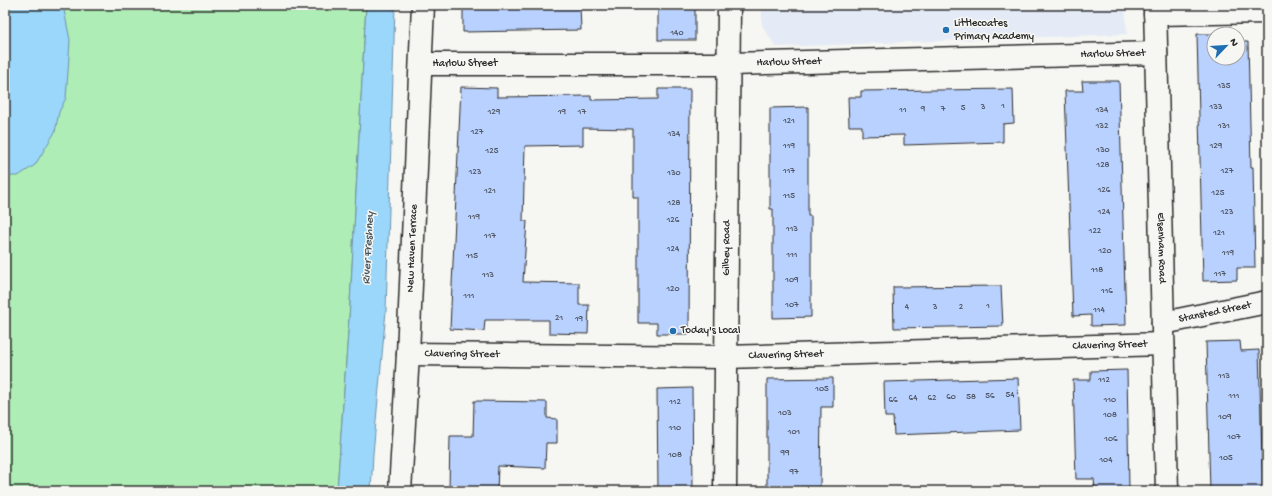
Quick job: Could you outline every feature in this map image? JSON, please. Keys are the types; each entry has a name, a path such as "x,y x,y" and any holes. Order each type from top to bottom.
{"street":[{"name":"New Haven Terrace","path":"400,491 408,354 423,5"},
{"name":"Gilbey Road","path":"725,491 729,5"},
{"path":"1155,9 1267,12"},
{"name":"Elsenham Road","path":"1155,9 1167,491"},
{"name":"Harlow Street","path":"421,64 729,64 1156,54"},
{"name":"Stansted Street","path":"1163,334 1267,302"},
{"name":"Clavering Street","path":"408,354 726,357 1163,334"}],"shaded area":[{"name":"Littlecoates Primary Academy","path":"762,5 1125,5 1127,34 776,47 762,25"}],"green space":[{"path":"5,5 366,5 350,304 337,491 5,491"}],"water":[{"path":"5,5 63,5 70,40 66,98 59,112 55,132 35,165 18,176 5,176"},
{"name":"River Freshney","path":"366,5 395,5 386,311 371,491 337,491 350,304"}],"building":[{"path":"463,5 580,5 581,30 463,32"},
{"path":"658,5 695,5 695,40 658,40"},
{"path":"1197,34 1206,34 1206,66 1246,66 1246,42 1248,42 1251,167 1253,167 1255,268 1237,268 1237,280 1203,281"},
{"path":"1082,81 1119,81 1126,325 1091,326 1091,315 1073,316 1065,91 1083,91"},
{"path":"461,87 497,88 497,97 591,96 591,100 658,99 658,89 690,89 689,334 657,334 657,323 638,323 638,197 633,197 633,129 583,128 583,145 525,146 523,221 527,221 523,282 579,283 579,305 589,305 588,334 549,333 549,320 485,320 484,331 450,329"},
{"path":"1013,89 1014,123 1003,124 1003,142 904,145 904,135 862,136 862,126 849,126 848,97 861,97 861,91"},
{"path":"808,107 808,216 811,216 811,317 773,318 773,209 770,209 770,108"},
{"path":"1001,286 1003,326 894,328 893,287"},
{"path":"1240,341 1241,351 1259,350 1263,491 1210,491 1206,342"},
{"path":"1127,370 1129,489 1095,490 1094,479 1076,479 1073,380 1091,380 1091,371"},
{"path":"833,378 833,407 821,407 820,487 802,487 802,491 767,491 767,379"},
{"path":"1018,378 1020,430 894,435 893,417 885,417 884,382"},
{"path":"692,388 693,491 658,491 657,389"},
{"path":"474,401 547,402 547,418 557,419 557,443 546,443 545,468 498,466 497,491 449,491 450,436 473,436"}],"place":[{"name":"Littlecoates Primary Academy","path":"946,30"},
{"name":"Today's Local","path":"673,331"}]}
